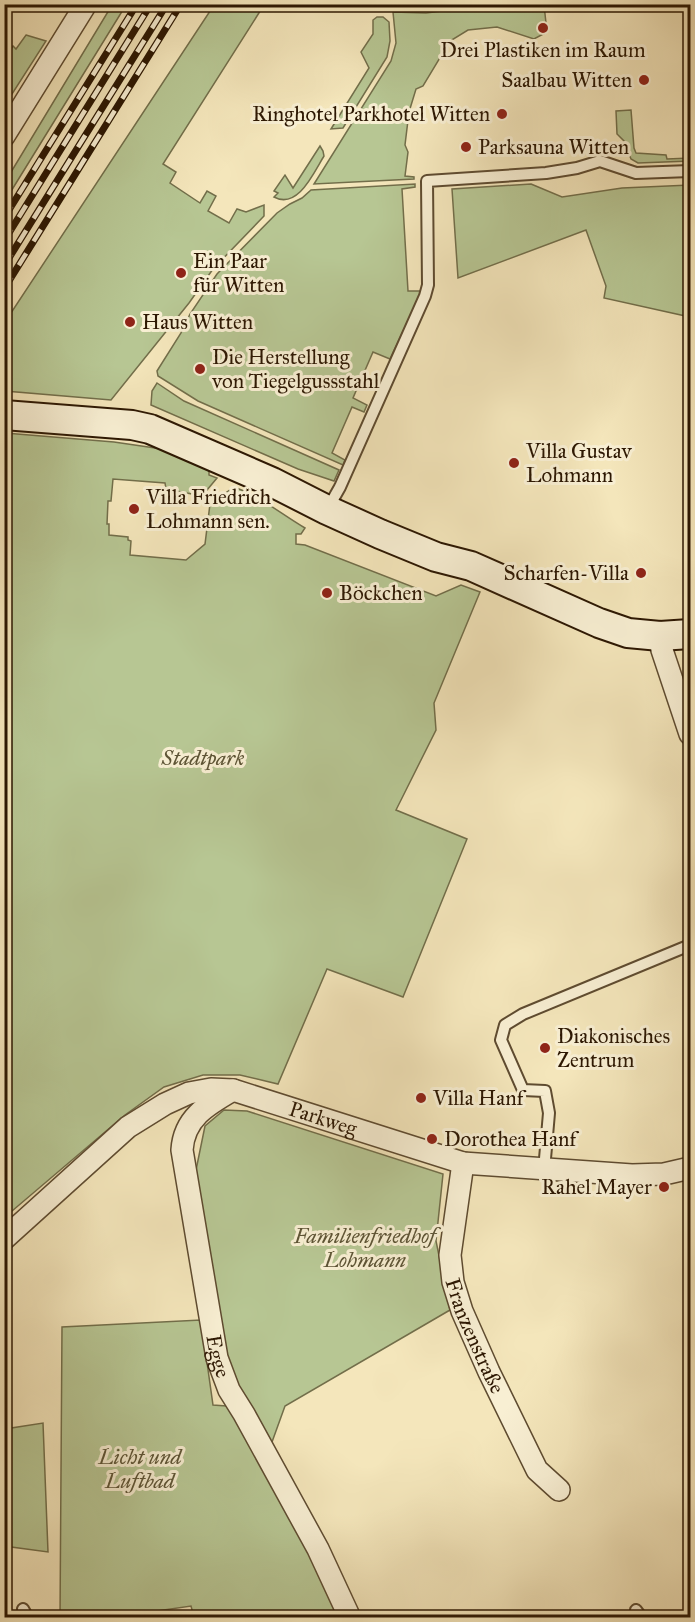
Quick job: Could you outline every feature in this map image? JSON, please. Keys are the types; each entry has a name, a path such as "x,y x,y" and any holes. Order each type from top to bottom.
{"main road":[{"path":"4,415 132,425 150,429 272,482 327,510 436,557 471,567 599,623 628,633 660,636 690,634"}],"street":[{"path":"4,136 78,7"},
{"path":"660,636 662,650 690,734"},
{"name":"Parkweg","path":"4,1239 129,1127 165,1104 189,1093 211,1089 233,1090 463,1163 632,1175 664,1174 690,1168"},
{"name":"Egge","path":"233,1090 197,1114 187,1128 182,1150 217,1358 229,1390 318,1549 350,1617"},
{"name":"Franzenstraße","path":"463,1163 450,1255 453,1282 462,1311 489,1372 537,1470 559,1490"}],"lane":[{"path":"327,510 340,487 425,296 428,285 427,181 546,173 577,168 600,161 636,174 690,171"},
{"path":"544,1170 549,1113 545,1091 522,1090 501,1040 505,1025 523,1014 690,945"}],"green space":[{"path":"112,5 126,5 5,201 5,182"},
{"path":"214,5 264,5 163,164 176,172 170,183 200,203 207,191 216,196 208,211 229,223 237,209 246,212 264,205 264,216 213,269 189,303 111,400 5,391 5,322"},
{"path":"490,5 544,5 547,32 534,39 497,27 468,30 450,41 423,86 416,89 409,112 405,145 408,152 405,176 414,177 414,179 314,184 391,61 396,43 393,12 426,13"},
{"path":"383,17 389,22 390,41 387,57 343,128 331,129 369,68 361,52 373,34 373,20"},
{"path":"26,35 46,41 5,105 5,60 13,46 16,49"},
{"path":"631,110 636,153 666,155 667,159 690,158 690,161 638,163 631,159 624,141 617,134 616,111"},
{"path":"320,146 324,156 298,194 283,200 274,197 278,193 274,191 285,175 293,188"},
{"path":"415,184 415,187 402,189 408,291 420,291 420,295 390,359 373,352 353,398 367,405 364,412 352,407 332,453 345,460 343,465 198,401 158,376 157,371 190,314 217,274 277,213 311,190"},
{"path":"531,184 562,197 622,188 690,185 690,317 604,298 606,286 586,230 458,278 452,189"},
{"path":"157,383 184,401 339,470 334,481 298,469 151,405 152,391"},
{"name":"Stadtpark","path":"5,433 114,442 162,449 209,467 209,475 217,478 202,496 166,489 165,483 113,479 111,501 108,501 109,535 128,537 131,541 130,555 186,560 205,544 210,504 234,487 262,500 305,528 301,534 296,534 296,544 305,545 436,596 461,585 480,592 434,703 436,730 396,810 467,839 403,997 327,969 278,1084 240,1075 203,1075 164,1087 125,1115 5,1217"},
{"path":"224,1110 247,1111 443,1174 436,1241 450,1310 285,1406 263,1467 312,1552 342,1617 194,1617 191,1606 115,1617 60,1618 62,1327 201,1320 213,1405 240,1407 226,1355 196,1170 205,1126"},
{"path":"43,1423 48,1552 4,1546 5,1429"}],"railway":[{"path":"4,218 137,4"},
{"path":"4,241 151,4"},
{"path":"4,266 167,4"},
{"path":"4,289 181,4"}],"place":[{"name":"Drei Plastiken im Raum","path":"543,28"},
{"name":"Saalbau Witten","path":"644,80"},
{"name":"Ringhotel Parkhotel Witten","path":"502,114"},
{"name":"Parksauna Witten","path":"466,147"},
{"name":"Ein Paar für Witten","path":"181,273"},
{"name":"Haus Witten","path":"130,322"},
{"name":"Die Herstellung von Tiegelgussstahl","path":"200,369"},
{"name":"Villa Gustav Lohmann","path":"514,463"},
{"name":"Villa Friedrich Lohmann sen.","path":"134,509"},
{"name":"Scharfen-Villa","path":"641,573"},
{"name":"Böckchen","path":"327,593"},
{"name":"Diakonisches Zentrum","path":"545,1048"},
{"name":"Villa Hanf","path":"421,1098"},
{"name":"Dorothea Hanf","path":"432,1139"},
{"name":"Rahel Mayer","path":"664,1187"}],"park label":[{"name":"Familienfriedhof Lohmann","path":"365,1248"},
{"name":"Licht und Luftbad","path":"140,1469"}]}
